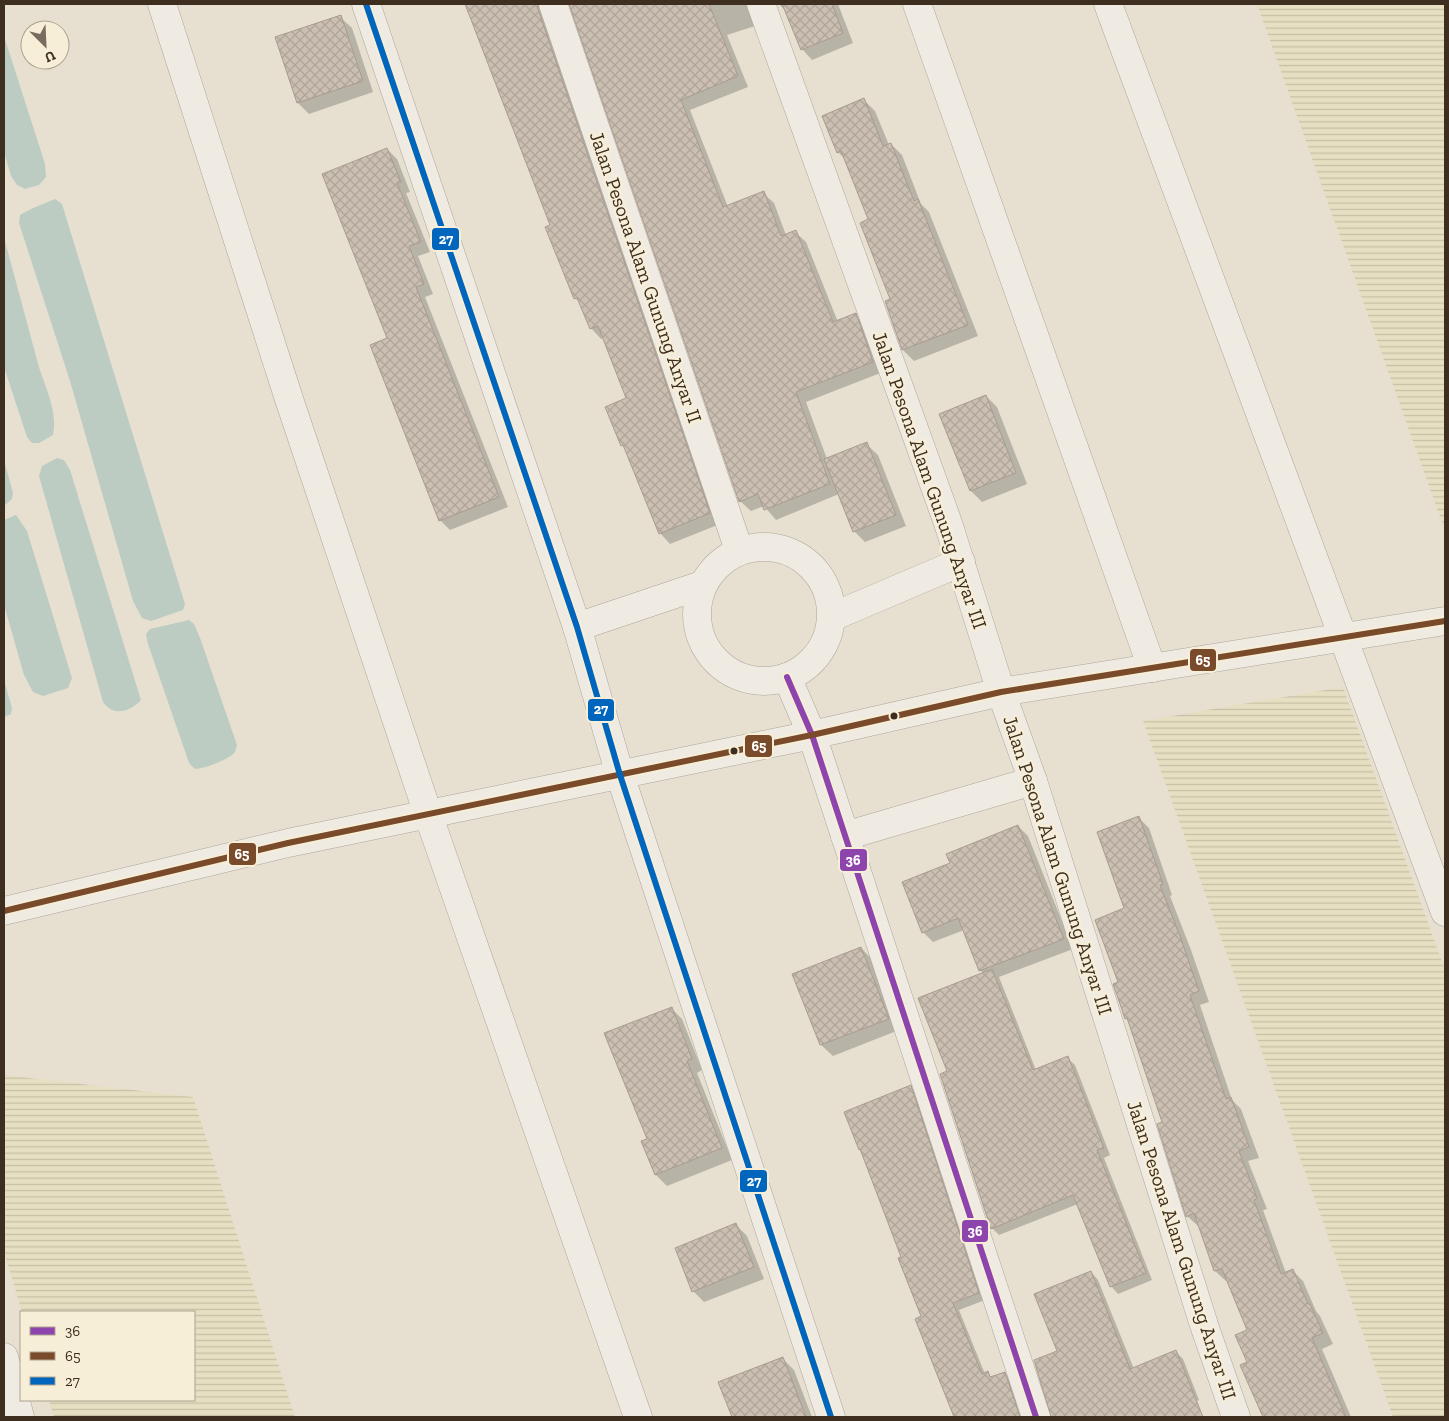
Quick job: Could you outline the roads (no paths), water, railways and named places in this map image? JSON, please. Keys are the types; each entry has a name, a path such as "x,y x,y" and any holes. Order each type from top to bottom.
{"street":[{"path":"162,4 289,399 428,814 638,1417"},
{"path":"366,4 577,627 620,775 831,1417"},
{"name":"Jalan Pesona Alam Gunung Anyar II","path":"553,4 739,550"},
{"name":"Jalan Pesona Alam Gunung Anyar III","path":"761,4 945,513 1001,692 1033,781 1204,1325 1236,1417"},
{"path":"917,4 1152,668"},
{"path":"1108,4 1445,912"},
{"path":"767,546 793,552 814,568 828,590 832,617 826,642 810,663 787,677 761,682 735,675 713,660 700,637 695,611 702,585 718,563 739,550 767,546"},
{"path":"832,617 961,562"},
{"path":"577,627 702,585"},
{"path":"4,911 288,842 812,735 1001,692 1445,621"},
{"path":"787,677 812,735 1036,1417"},
{"path":"845,836 1033,781"},
{"path":"4,1357 20,1417"}]}
